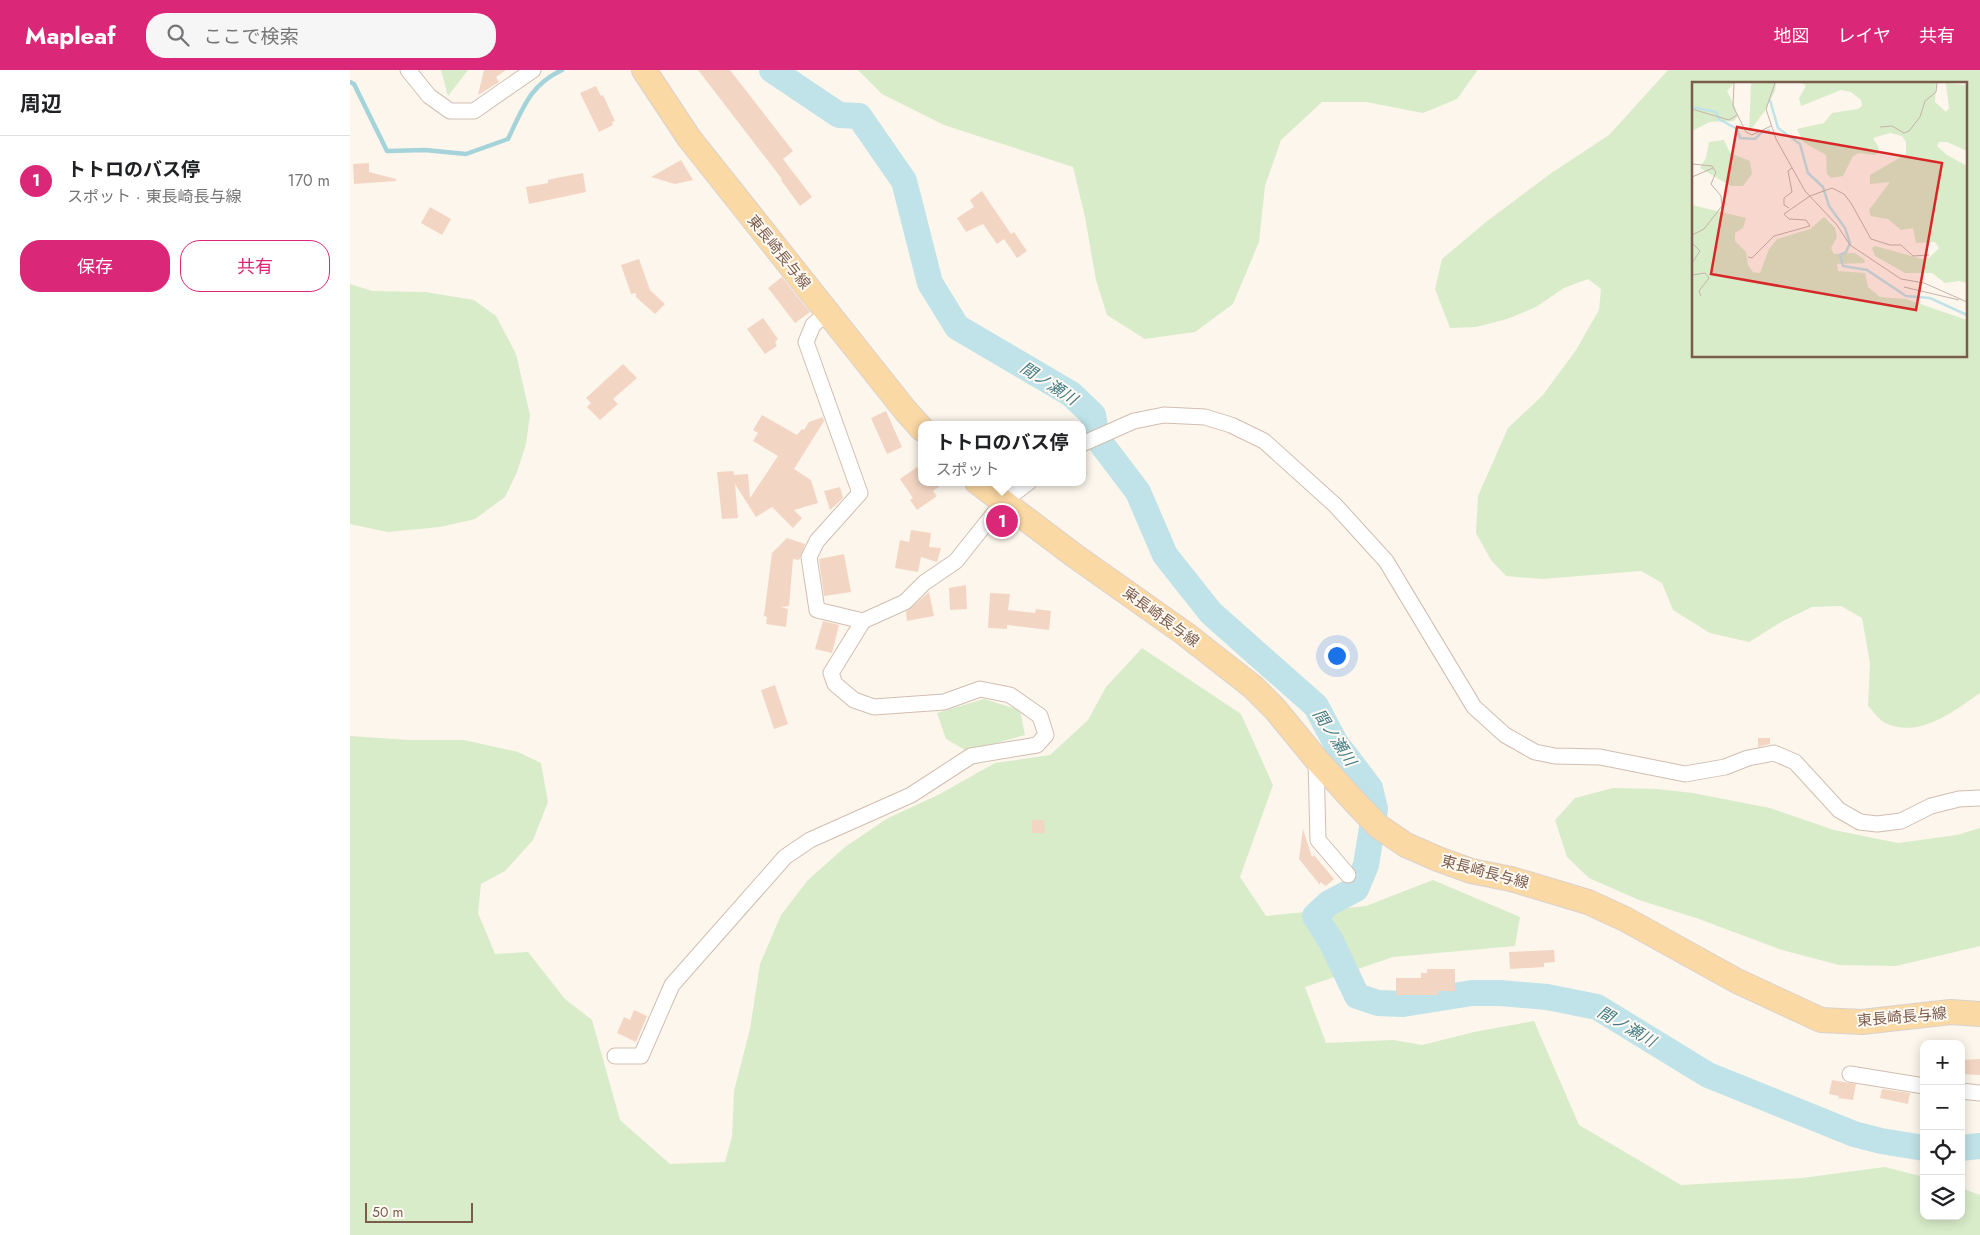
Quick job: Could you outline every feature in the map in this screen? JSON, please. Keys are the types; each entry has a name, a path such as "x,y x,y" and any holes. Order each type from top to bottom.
{"main road":[{"name":"東長崎長与線","path":"644,70 689,138 905,410 918,424"},
{"name":"東長崎長与線","path":"982,486 1184,633 1253,687 1275,709 1316,759 1378,826 1406,845 1471,871 1511,879 1588,902 1625,919 1737,981 1821,1020 1862,1022 1951,1012 1980,1014"}],"street":[{"path":"408,70 429,96 450,111 474,111 533,70"},
{"path":"828,312 813,325 806,342 860,493 817,541 809,557 818,610 863,621"},
{"path":"1086,442 1134,422 1164,415 1205,417 1231,425 1264,441 1335,504 1386,561 1474,706 1505,735 1535,752 1555,756 1600,757 1685,774 1725,767 1748,758 1774,753 1795,762 1839,810 1860,822 1877,824 1901,821 1931,806 1959,799 1980,798"},
{"path":"615,1056 641,1056 672,985 785,856 810,840 911,795 971,756 1037,745 1046,735 1040,716 1010,695 980,689 944,702 874,707 854,700 835,684 831,673 863,621 905,602 924,583 956,561 1003,502 1024,486"},
{"path":"1316,759 1318,840 1348,875"},
{"path":"1850,1074 1920,1085"},
{"path":"1965,1092 1980,1093"}],"green space":[{"path":"441,70 468,70 448,96"},
{"path":"858,70 1477,71 1457,99 1423,113 1366,102 1322,102 1281,140 1265,186 1259,242 1233,304 1195,332 1145,339 1107,315 1096,280 1085,217 1073,167 944,125 882,94"},
{"path":"1668,70 1980,70 1980,693 1947,715 1923,726 1898,727 1885,723 1868,706 1870,663 1862,618 1841,606 1812,607 1783,621 1749,642 1710,633 1673,610 1662,583 1641,571 1542,579 1506,576 1491,560 1476,533 1478,496 1508,428 1543,395 1576,350 1599,310 1601,289 1588,279 1564,288 1536,307 1507,319 1476,327 1450,328 1435,289 1442,259 1486,222 1550,174 1609,135"},
{"path":"350,284 372,291 425,292 474,300 496,316 516,354 530,415 526,444 517,472 505,497 475,519 440,527 388,532 350,524"},
{"path":"1142,648 1241,714 1273,785 1240,877 1266,916 1366,906 1433,880 1520,917 1515,946 1393,957 1305,987 1326,1043 1393,1040 1422,1045 1474,1032 1534,1021 1579,1125 1681,1185 1802,1178 1885,1167 1920,1176 1920,1220 1965,1220 1965,1189 1980,1195 1980,1235 350,1235 350,736 409,740 464,740 518,752 541,763 548,802 533,840 505,871 481,884 478,913 495,954 528,952 565,999 592,1020 620,1120 670,1164 725,1162 732,1137 734,1091 750,1029 760,964 781,915 808,880 845,847 888,818 938,795 995,763 1050,755 1088,720 1106,687"},
{"path":"984,699 1020,710 1025,735 967,751 946,739 937,713"},
{"path":"1613,788 1657,789 1693,793 1770,808 1834,830 1898,843 1957,835 1980,828 1980,946 1896,966 1839,965 1782,950 1696,918 1639,900 1589,878 1567,857 1555,820 1575,798"}],"building":[{"path":"484,70 506,70 496,77 499,82 478,95"},
{"path":"698,70 730,70 793,151 783,159 812,197 800,206 782,179"},
{"path":"596,86 601,96 603,95 615,121 612,122 613,125 599,132 580,93"},
{"path":"681,160 693,180 675,184 651,177"},
{"path":"369,163 369,172 396,179 396,181 354,184 353,164"},
{"path":"583,173 586,192 529,204 526,187 548,183 548,180 556,178"},
{"path":"982,191 1011,234 997,244 983,224 966,232 957,218 974,207 970,200"},
{"path":"430,207 451,219 442,235 421,223"},
{"path":"1014,232 1027,251 1017,258 1004,239"},
{"path":"639,259 650,290 665,304 655,314 636,297 636,293 631,294 621,265"},
{"path":"782,277 810,312 795,323 768,288"},
{"path":"763,318 778,339 775,342 777,346 765,354 747,329"},
{"path":"623,364 637,378 613,399 618,404 600,420 587,407 591,403 586,398"},
{"path":"886,411 902,447 887,454 871,418"},
{"path":"762,415 797,435 802,429 804,430 809,422 823,417 824,421 794,469 811,480 818,503 794,510 802,518 793,528 772,507 756,517 735,484 738,518 722,519 717,472 733,471 734,475 748,474 750,498 778,456 753,441 758,433 753,430"},
{"path":"917,467 918,486 940,486 933,491 937,496 917,510 910,500 913,498 900,479"},
{"path":"840,487 843,498 830,510 824,491"},
{"path":"911,530 931,533 929,547 941,548 937,562 921,557 918,572 895,568 900,540 909,542"},
{"path":"787,538 805,544 799,560 793,559 789,606 781,607 788,609 786,627 766,624 767,617 764,616 772,553"},
{"path":"844,554 851,592 824,596 819,559"},
{"path":"966,585 967,609 950,610 949,588"},
{"path":"929,592 934,616 907,621 906,612"},
{"path":"990,593 1010,594 1008,610 1035,613 1036,609 1051,611 1049,630 1007,625 1007,629 988,628"},
{"path":"823,621 839,625 832,653 815,649"},
{"path":"775,685 788,724 774,729 761,690"},
{"path":"1758,738 1770,738 1770,744 1758,747"},
{"path":"1032,820 1044,820 1045,833 1032,833"},
{"path":"1303,829 1312,857 1314,855 1334,879 1326,886 1320,882 1320,885 1299,859"},
{"path":"1554,950 1555,962 1544,963 1544,967 1510,969 1509,952"},
{"path":"1427,969 1455,969 1455,991 1438,991 1438,995 1396,995 1396,978 1421,978 1421,973 1427,973"},
{"path":"634,1010 647,1016 636,1042 617,1033 624,1017 630,1020"},
{"path":"1980,1059 1980,1075 1965,1074 1965,1060"},
{"path":"1832,1080 1856,1084 1853,1100 1838,1098 1839,1096 1829,1094"},
{"path":"1882,1089 1910,1093 1908,1104 1880,1098"}],"waterway":[{"path":"350,82 354,84 387,151 425,150 466,154 508,139 523,108 535,90 551,76 562,70"},
{"name":"間ノ瀬川","path":"772,70 839,115 859,116 904,181 930,283 957,327 1071,394 1093,415 1097,438 1138,492 1165,555 1211,613 1316,706 1335,742 1370,788 1375,809 1366,865 1356,889 1329,903 1315,916 1331,941 1357,996 1378,1003 1403,1004 1472,993 1500,993 1547,997 1597,1007 1708,1075 1854,1134 1881,1141 1920,1147"},
{"name":"間ノ瀬川","path":"1965,1148 1980,1146"}],"place":[{"name":"トトロのバス停","path":"1002,521"}]}
